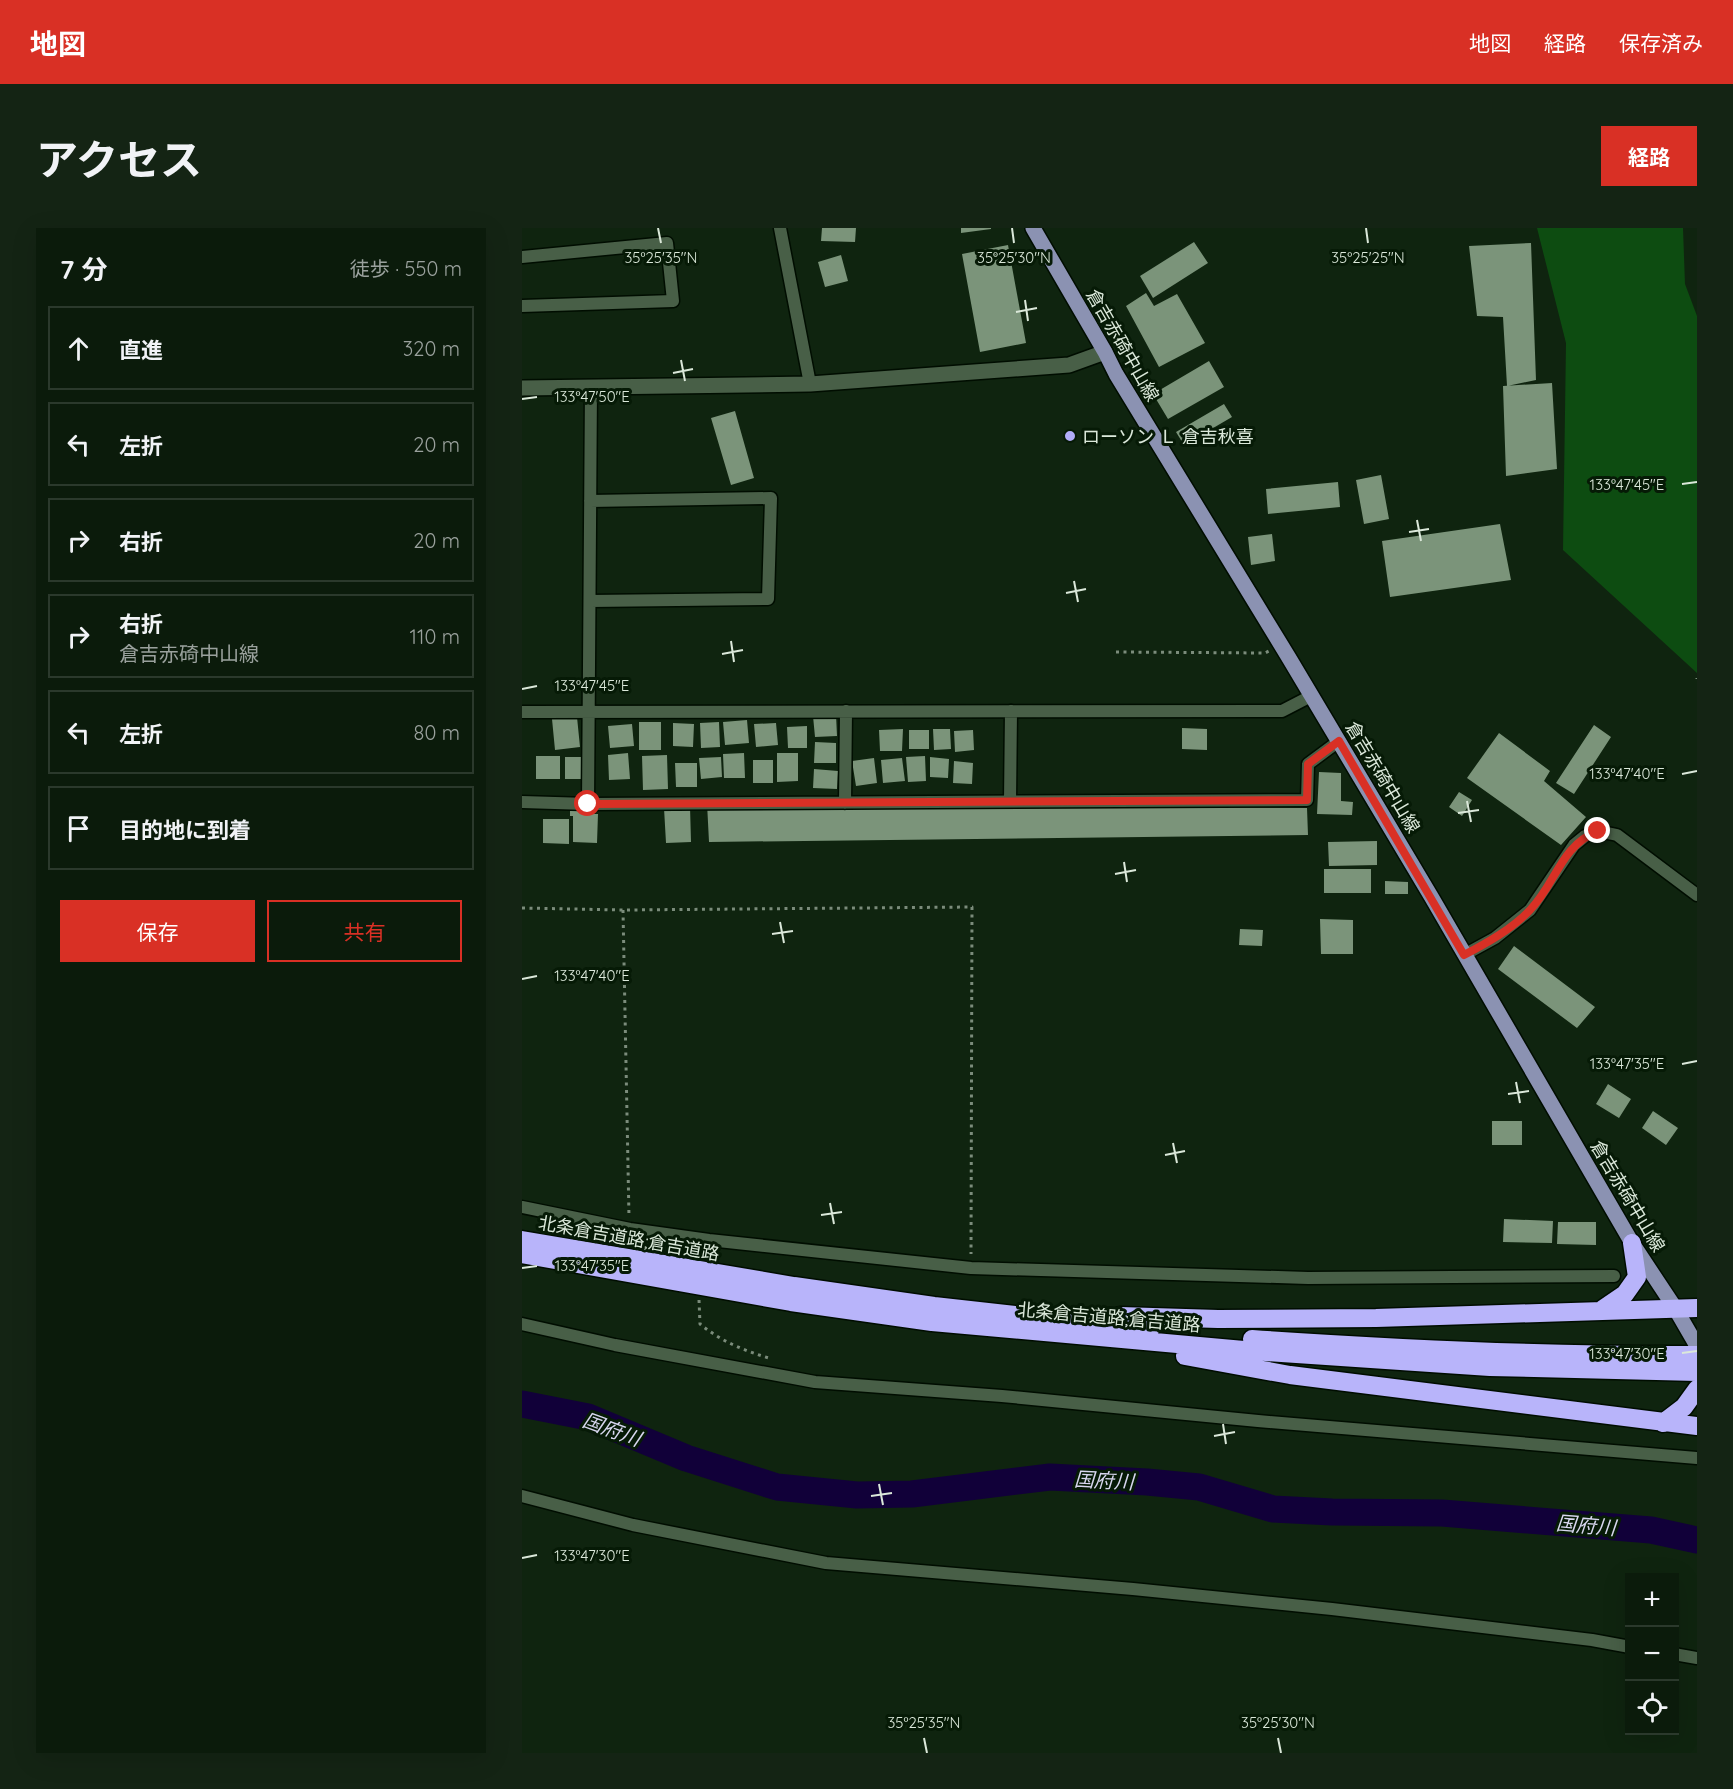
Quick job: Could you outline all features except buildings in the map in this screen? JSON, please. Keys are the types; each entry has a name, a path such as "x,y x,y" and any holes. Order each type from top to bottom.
{"highway":[{"name":"北条倉吉道路;倉吉道路","path":"522,1240 794,1286 992,1313 1266,1340 1490,1353 1596,1356 1666,1363 1697,1372"},
{"path":"1603,1310 1625,1294 1637,1277 1632,1243"},
{"name":"北条倉吉道路;倉吉道路","path":"522,1254 791,1302 932,1322 1266,1352 1490,1367 1666,1363 1697,1355"},
{"path":"992,1313 1218,1319 1353,1318 1697,1308"},
{"path":"1072,1335 1290,1375 1697,1426"},
{"path":"1663,1423 1684,1407 1697,1389"}],"main road":[{"name":"倉吉赤碕中山線","path":"1033,228 1116,374 1339,741 1632,1243 1697,1346"}],"street":[{"path":"780,228 810,384"},
{"path":"522,256 666,243 673,301 522,306"},
{"path":"522,388 810,384 1069,365 1105,352"},
{"path":"588,804 591,387"},
{"path":"590,501 771,498 768,599 590,601"},
{"path":"522,712 1282,711 1311,696"},
{"path":"845,803 846,711"},
{"path":"1010,801 1011,711"},
{"path":"522,802 588,804 1307,800 1308,764 1339,741"},
{"path":"1464,955 1495,938 1530,910 1574,844 1598,831 1617,835 1697,895"},
{"path":"522,1207 630,1229 709,1240 971,1268 1308,1278 1614,1276"},
{"path":"522,1324 615,1345 815,1382 1002,1396 1258,1421 1697,1458"},
{"path":"522,1496 633,1525 826,1563 1133,1589 1332,1609 1592,1640 1625,1646"},
{"path":"1679,1655 1697,1658"}],"path":[{"path":"1116,652 1265,653 1281,644"},
{"path":"522,908 623,910 972,907 971,1268"},
{"path":"623,910 630,1229"},
{"path":"699,1299 700,1324 713,1335 741,1350 774,1359"}],"green space":[{"path":"1537,228 1683,228 1685,284 1697,316 1697,673 1563,550 1566,343"}],"waterway":[{"name":"国府川","path":"522,1404 588,1417 686,1458 777,1487 857,1495 912,1494 1050,1477 1147,1482 1199,1487 1273,1509 1442,1513 1651,1530 1697,1540"}],"place":[{"name":"ローソン Ｌ 倉吉秋喜","path":"1070,436"}],"route":[{"path":"588,804 1307,800 1308,764 1339,741 1464,955 1495,938 1530,910 1574,844 1598,831"}]}
